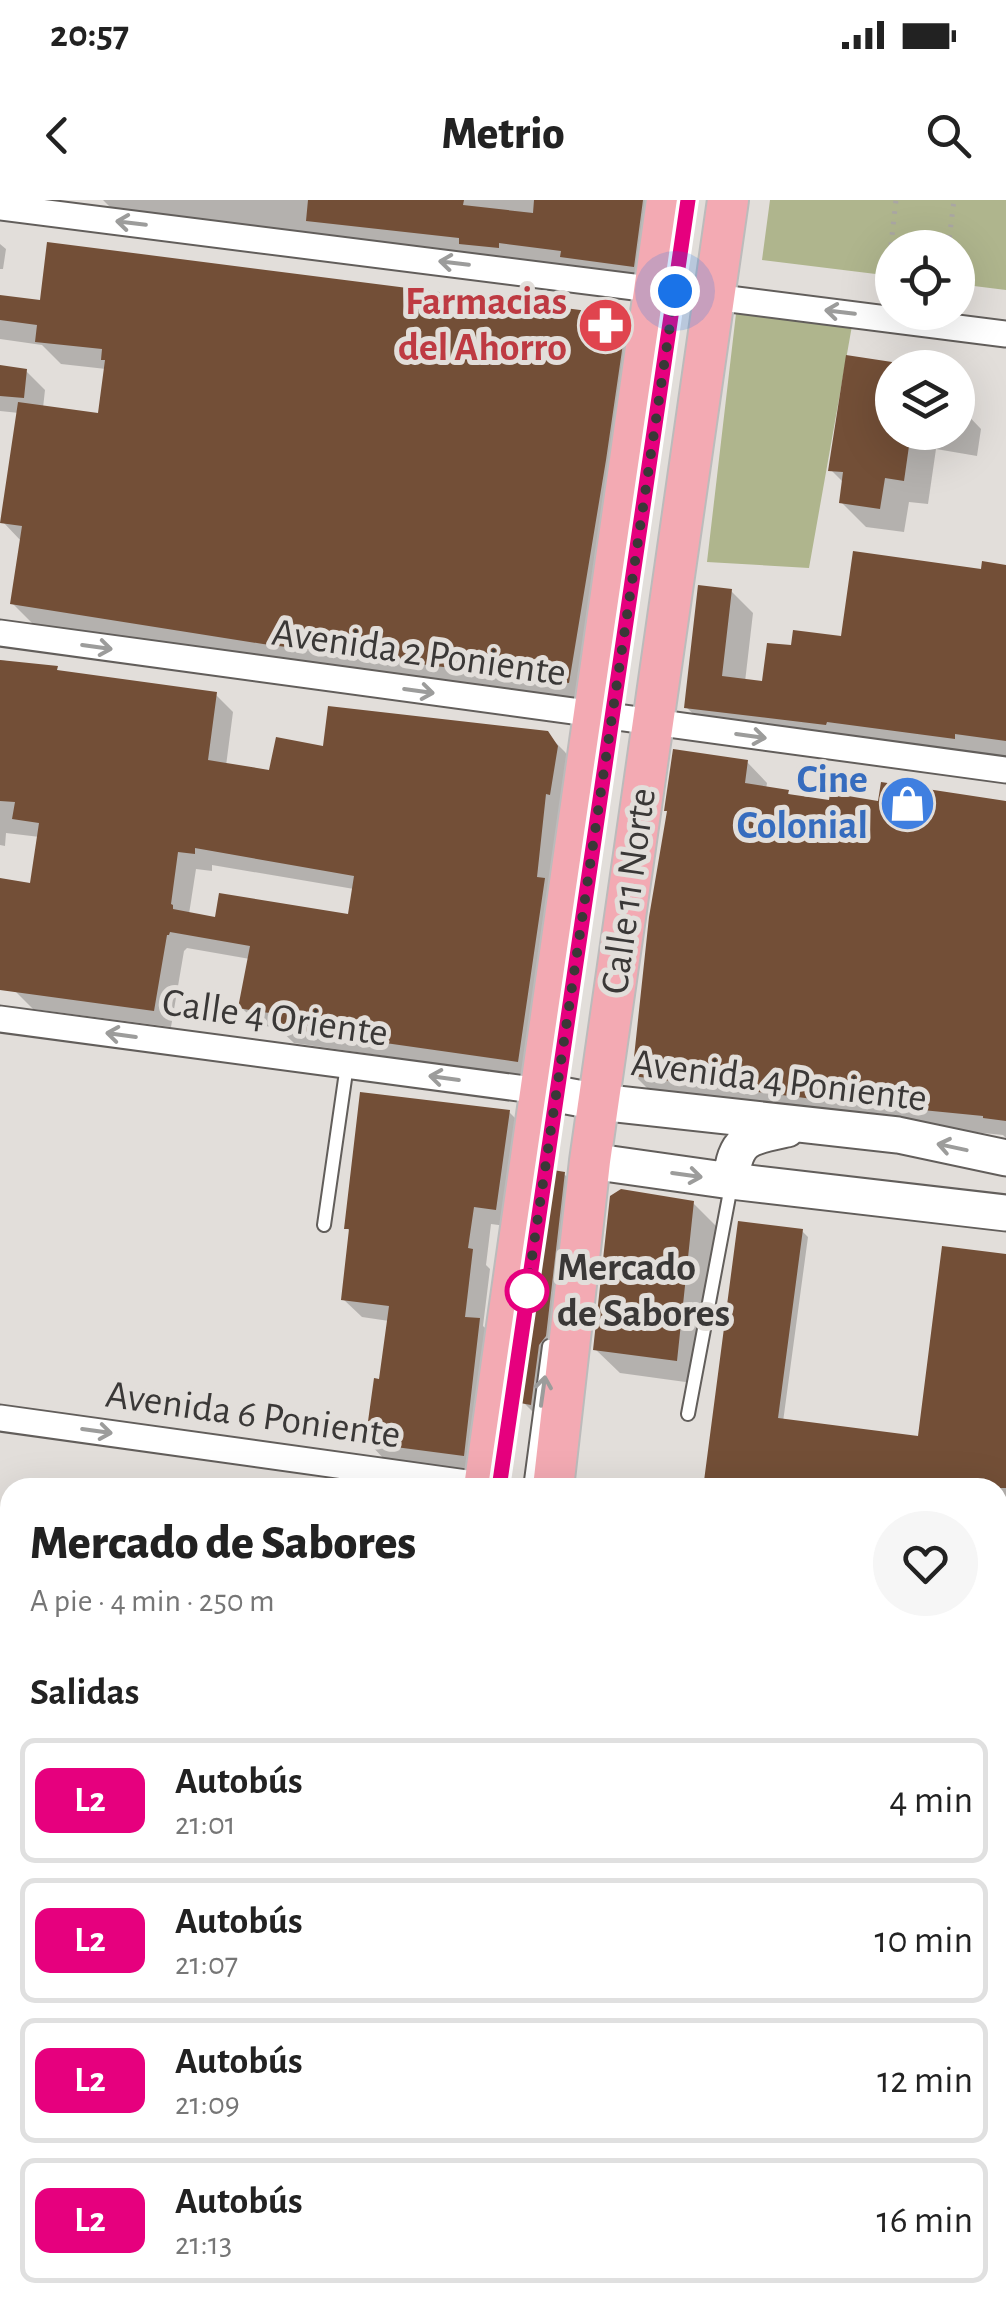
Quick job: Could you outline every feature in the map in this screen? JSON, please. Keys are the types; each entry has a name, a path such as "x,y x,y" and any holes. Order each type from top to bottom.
{"main road":[{"path":"667,200 689,293"},
{"path":"689,293 728,200"},
{"name":"Calle 11 Norte","path":"553,1478 590,1161 569,1098 689,293"},
{"name":"Calle 11 Norte","path":"494,1478 569,1098 689,293"},
{"name":"Avenida 4 Poniente","path":"569,1098 898,1135 1006,1158"},
{"path":"731,1181 736,1152 746,1142 808,1125"},
{"path":"590,1161 1006,1214"}],"street":[{"path":"0,206 1006,334"},
{"name":"Avenida 2 Poniente","path":"0,633 1006,770"},
{"name":"Calle 4 Oriente","path":"0,1019 569,1098"},
{"name":"Avenida 6 Poniente","path":"0,1418 455,1478"}],"lane":[{"path":"655,427 689,293 688,200"},
{"path":"324,1225 348,1065"},
{"path":"688,1414 731,1181"},
{"path":"531,1478 551,1332"}],"path":[{"path":"893,230 896,200"},
{"path":"950,230 954,200"}],"green space":[{"path":"770,200 1006,200 1006,290 975,286 975,230 875,230 875,274 762,260"},
{"path":"737,305 853,320 809,568 707,562"}],"building":[{"path":"308,200 464,200 463,205 533,213 534,200 643,200 634,267 560,257 561,251 499,243 499,248 459,244 459,238 306,221"},
{"path":"47,242 627,316 569,683 263,644 10,604 22,526 0,523 18,402 98,413 105,360 101,360 102,349 35,342 37,325 0,320 0,295 40,300"},
{"path":"846,355 875,359 875,450 908,450 904,481 885,478 880,509 839,503 843,472 828,471"},
{"path":"0,365 27,369 24,398 0,396"},
{"path":"853,551 981,569 982,561 1006,565 1006,741 955,734 955,739 684,708 698,585 732,589 722,676 762,681 767,643 791,645 793,630 841,636"},
{"path":"0,660 217,692 208,760 269,770 276,737 323,746 328,706 548,731 558,746 550,795 546,794 537,877 545,878 518,1062 273,1027 275,1014 238,1008 250,946 170,932 154,1011 0,990 0,878 30,883 39,823 12,819 15,802 0,801","holes":["195,848 354,876 348,914 219,893 215,917 173,909 171,904 178,852 195,854"]},
{"path":"673,749 748,760 745,783 789,790 788,794 829,800 830,793 878,801 881,782 1006,801 1006,1121 632,1076"},
{"path":"360,1092 510,1110 496,1210 474,1207 468,1248 473,1249 465,1317 480,1318 464,1456 365,1443 389,1306 341,1300 349,1229 344,1229"},
{"path":"553,1170 565,1172 546,1336 539,1345 531,1405 520,1403"},
{"path":"621,1189 694,1201 677,1361 593,1350 610,1196"},
{"name":"Mercado de Sabores","path":"738,1221 803,1229 778,1418 918,1436 942,1246 1006,1254 1006,1478 704,1478"}],"bus line":[{"name":"L2","path":"500,1478 688,200"}],"place":[{"name":"Farmacias del Ahorro","path":"606,325"},
{"name":"Cine Colonial","path":"907,803"},
{"name":"Mercado de Sabores","path":"527,1291"}],"route":[{"path":"527,1291 675,291"}]}
